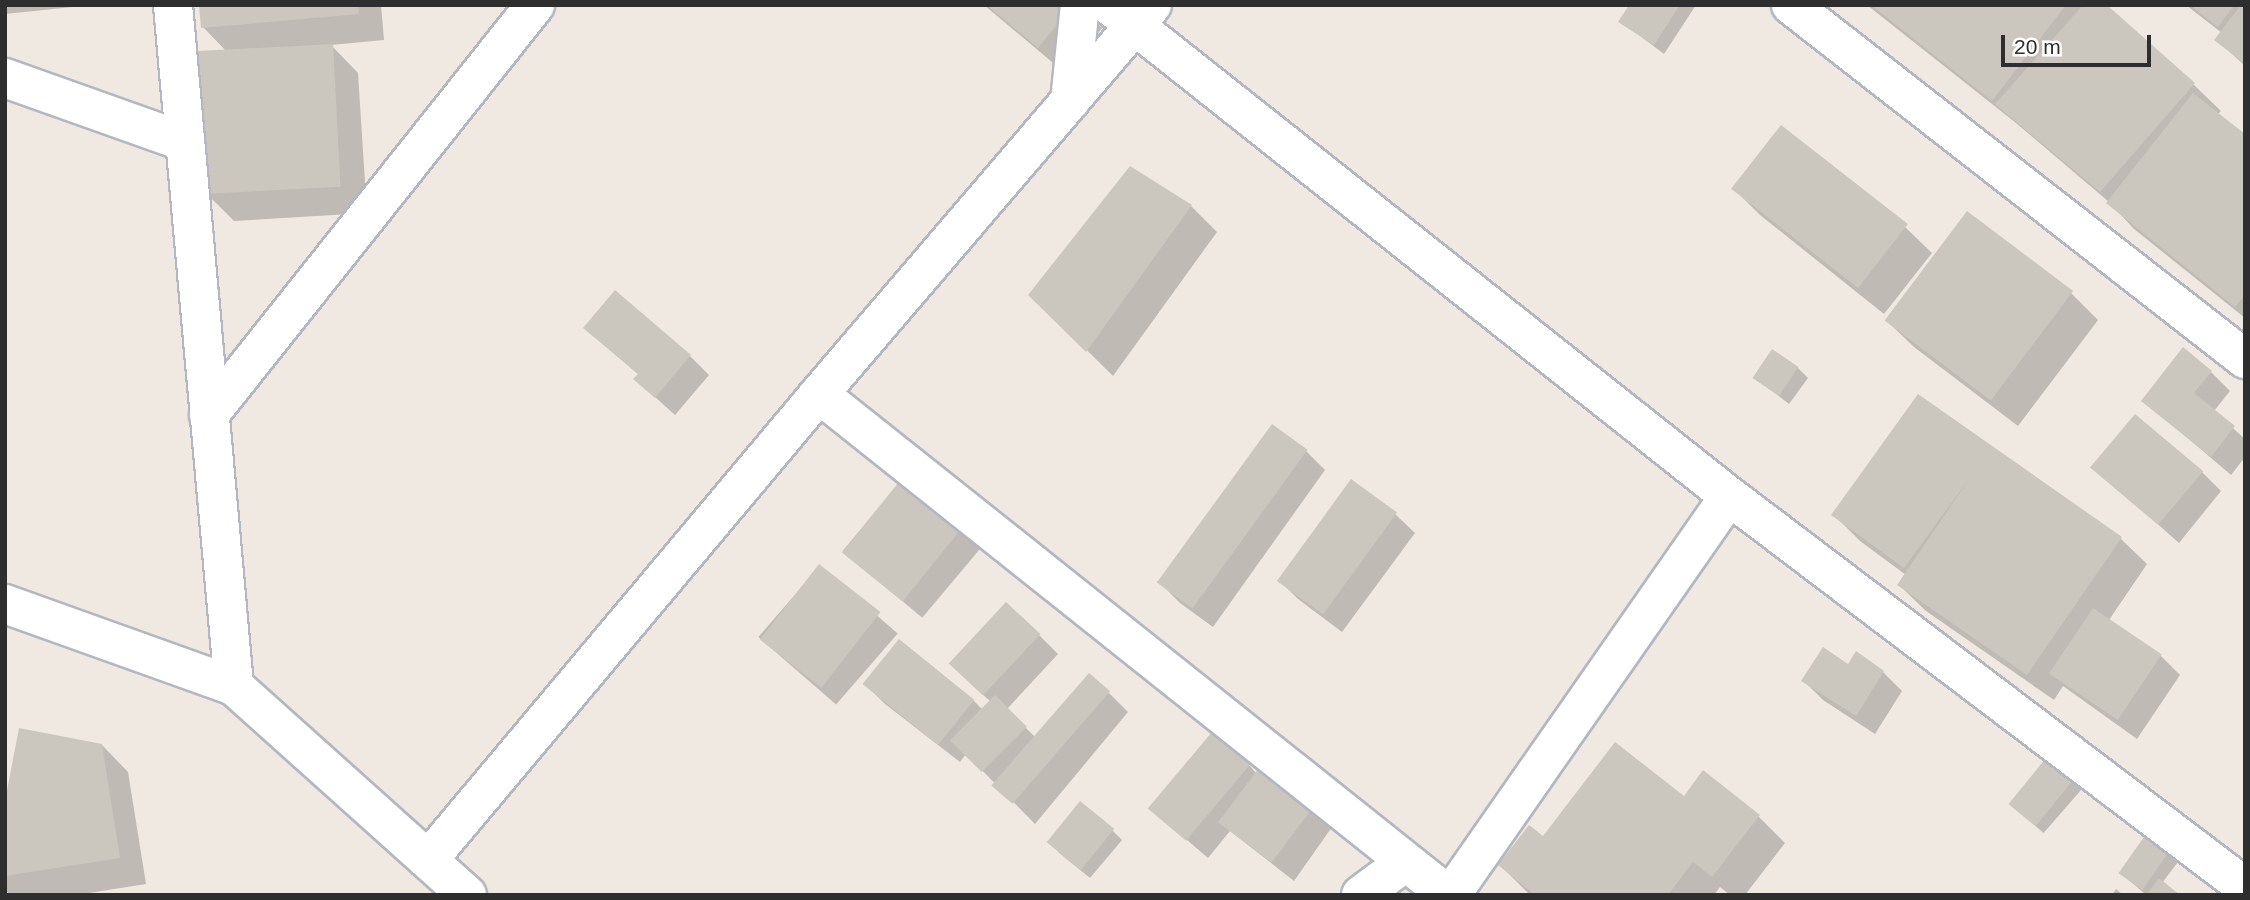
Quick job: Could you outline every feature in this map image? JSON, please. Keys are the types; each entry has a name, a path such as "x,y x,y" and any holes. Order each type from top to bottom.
{"street":[{"path":"173,5 234,686"},
{"path":"209,415 535,5"},
{"path":"1070,101 1080,5"},
{"path":"1791,5 2245,359"},
{"path":"428,860 819,394 1070,101 1132,12 1730,496 2245,887"},
{"path":"5,78 185,142"},
{"path":"819,394 1404,863 1450,895 1730,496"},
{"path":"5,604 234,686 467,895"},
{"path":"1361,895 1404,863"}],"building":[{"path":"199,5 358,5 359,14 201,28"},
{"path":"987,5 1073,5 1038,48"},
{"path":"1629,5 1680,5 1654,45 1618,22"},
{"path":"1871,5 2066,5 1992,101"},
{"path":"2083,5 2107,5 2195,83 2100,192 1995,104"},
{"path":"2190,5 2234,5 2218,27"},
{"path":"2241,5 2245,5 2245,64 2214,40"},
{"path":"333,44 340,187 205,194 197,51"},
{"path":"2193,93 2245,134 2245,295 2235,307 2106,203"},
{"path":"1781,125 1908,224 1858,288 1731,189"},
{"path":"1130,166 1192,205 1086,352 1028,295"},
{"path":"1967,211 2073,291 1991,400 1885,320"},
{"path":"615,290 691,355 655,398 633,379 638,374 583,328"},
{"path":"2183,347 2212,371 2194,393 2235,426 2211,457 2141,401"},
{"path":"1772,349 1799,367 1779,396 1752,378"},
{"path":"1918,394 2122,537 2027,675 1897,585 1972,475 1904,568 1831,515"},
{"path":"2135,414 2203,471 2158,525 2090,468"},
{"path":"1272,424 1308,450 1192,608 1157,583"},
{"path":"903,477 964,526 903,601 842,552"},
{"path":"1351,479 1397,513 1323,614 1277,581"},
{"path":"819,564 880,612 821,688 760,640"},
{"path":"1006,602 1040,634 983,695 949,663"},
{"path":"2093,608 2162,654 2118,720 2049,673"},
{"path":"899,639 974,700 938,745 862,684"},
{"path":"1823,647 1848,664 1856,651 1884,671 1856,716 1801,681"},
{"path":"1089,673 1110,691 1012,804 991,785"},
{"path":"995,695 1027,727 982,772 950,740"},
{"path":"19,728 102,744 120,858 5,876 5,801"},
{"path":"1212,732 1250,764 1186,841 1148,809"},
{"path":"1615,742 1684,796 1703,770 1760,815 1712,877 1693,862 1668,895 1535,895 1498,865 1529,825 1543,836"},
{"path":"2050,753 2077,775 2036,826 2008,804"},
{"path":"1265,760 1319,800 1272,863 1218,822"},
{"path":"1080,801 1114,829 1081,870 1047,842"},
{"path":"2146,834 2170,851 2142,890 2118,873"},
{"path":"2159,878 2180,895 2146,895"}]}
